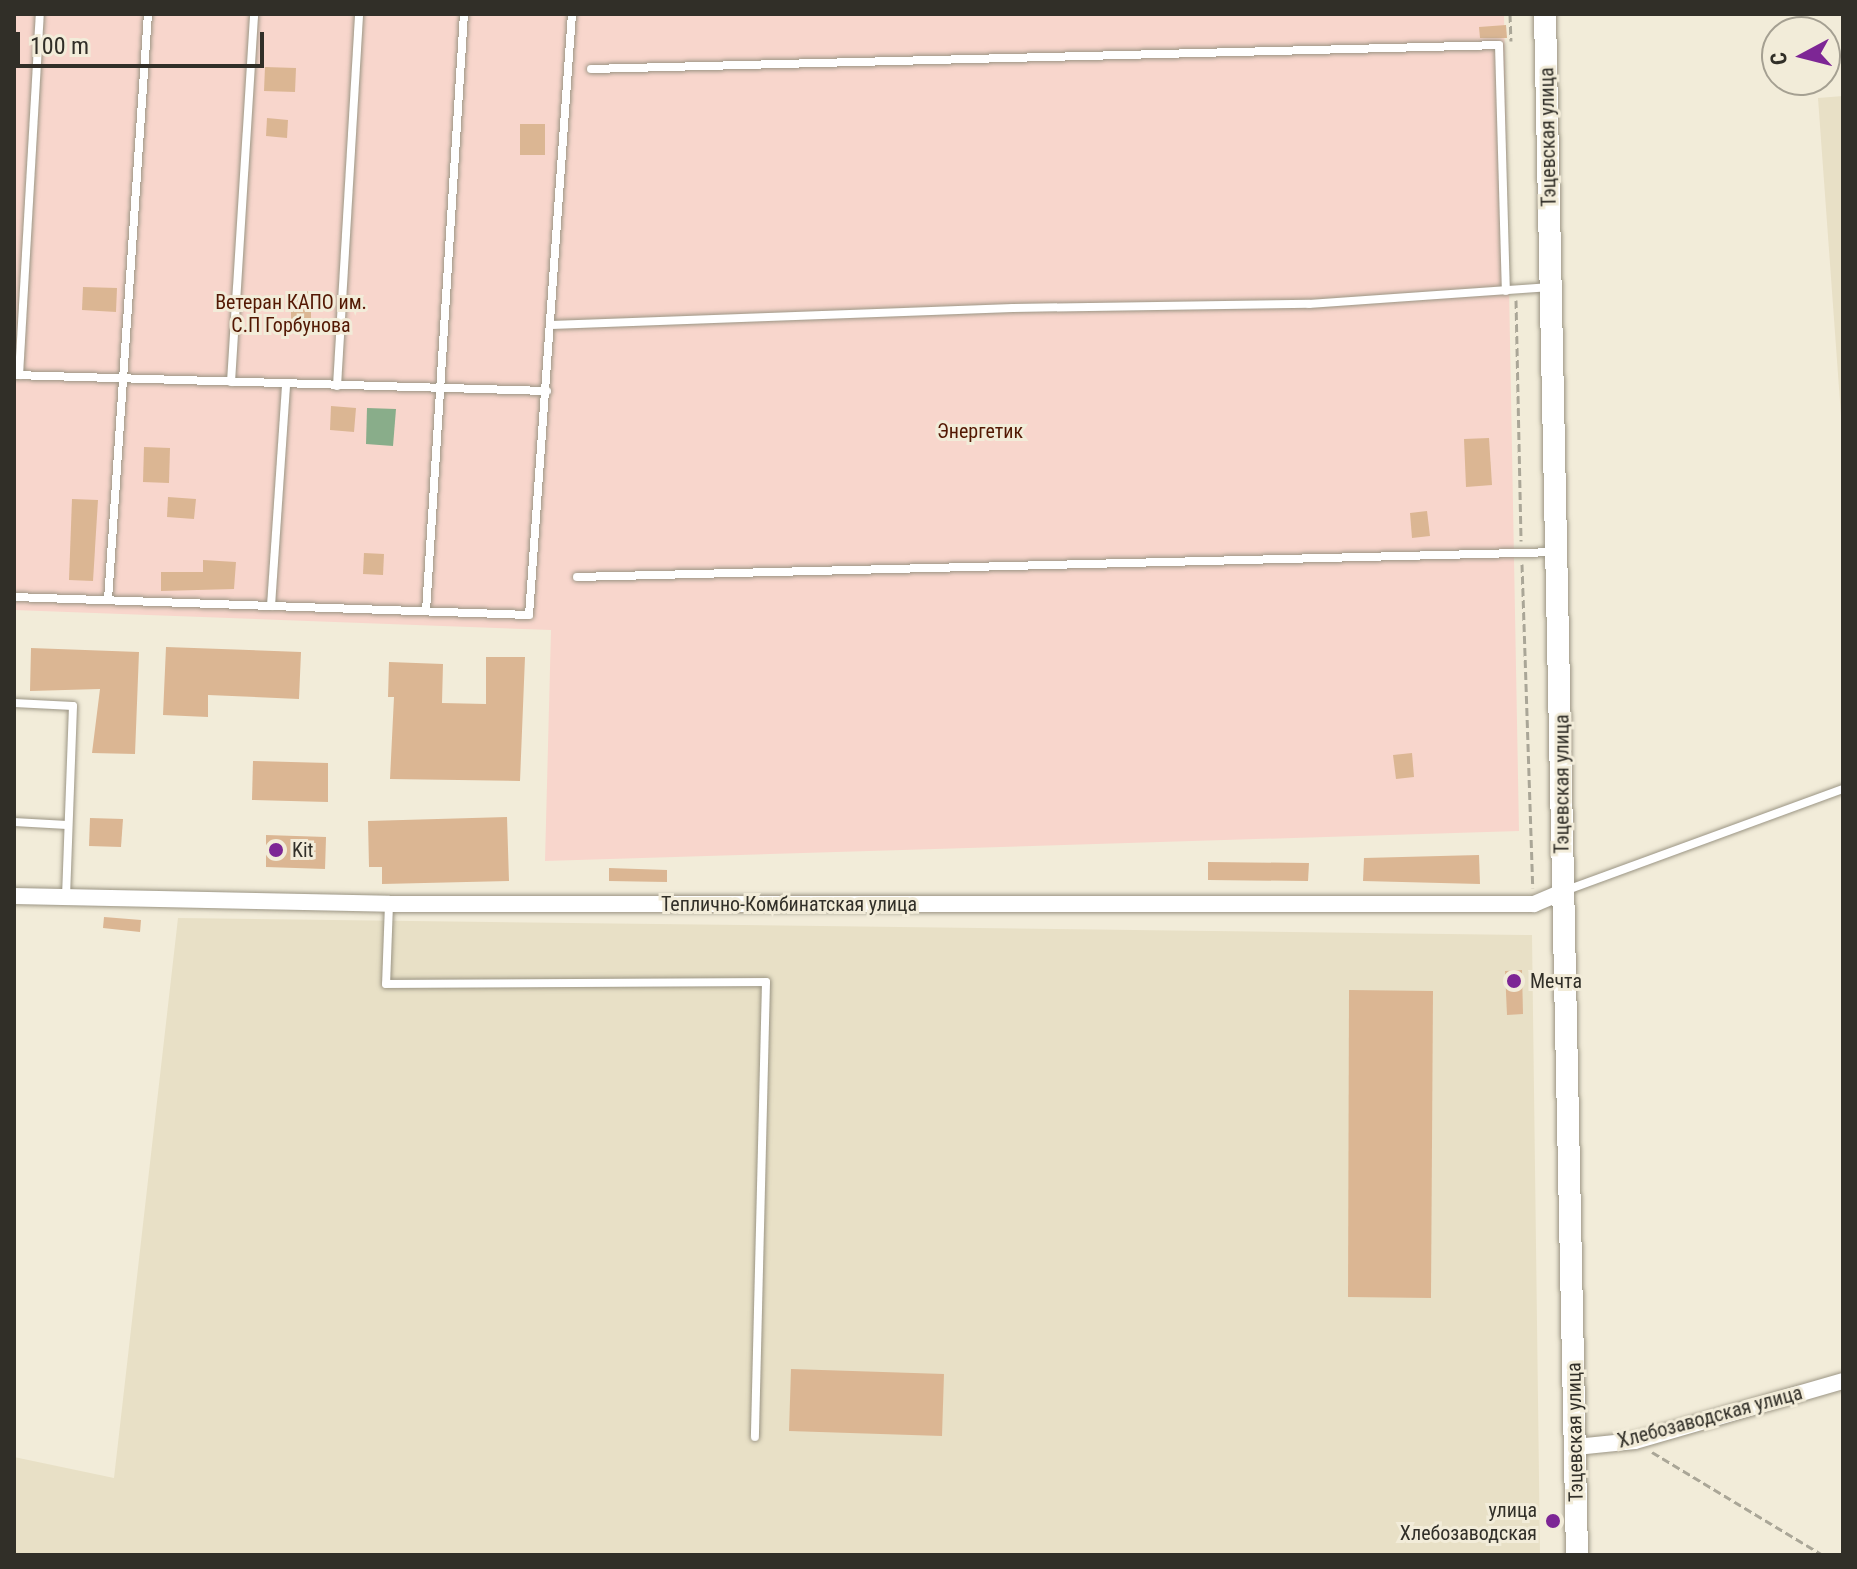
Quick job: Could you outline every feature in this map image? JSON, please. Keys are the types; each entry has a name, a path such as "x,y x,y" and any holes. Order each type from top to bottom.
{"main road":[{"name":"Тэцевская улица","path":"1545,14 1559,552 1562,892 1577,1555"}],"street":[{"name":"Теплично-Комбинатская улица","path":"14,896 389,904 1534,904 1562,892"},
{"name":"Хлебозаводская улица","path":"1576,1447 1635,1441 1843,1381"}],"lane":[{"path":"40,14 16,375 547,391"},
{"path":"108,600 126,379 148,14"},
{"path":"231,382 254,14"},
{"path":"337,386 359,14"},
{"path":"426,611 464,14"},
{"path":"14,597 529,615 572,14"},
{"path":"591,69 1499,45 1510,291"},
{"path":"551,325 1013,308 1309,304 1551,287"},
{"path":"271,606 286,384"},
{"path":"577,577 1559,552"},
{"path":"14,703 73,706 66,899"},
{"path":"1562,892 1843,789"},
{"path":"14,822 67,825"},
{"path":"389,904 386,984 766,982 755,1437"}],"path":[{"path":"1510,14 1511,44"},
{"path":"1510,291 1534,904"},
{"path":"1635,1441 1823,1555"}],"shaded area":[{"path":"1843,96 1843,443 1818,98"},
{"path":"367,408 396,409 393,446 366,444"},
{"path":"178,918 1532,935 1540,1555 14,1555 14,1457 114,1478"}],"green space":[{"name":"Энергетик","path":"14,14 1504,14 1519,831 545,861 551,630 14,610"}],"building":[{"path":"1506,25 1507,38 1480,38 1479,27"},
{"path":"265,67 296,68 295,92 264,91"},
{"path":"267,118 288,120 287,138 266,136"},
{"path":"520,124 545,124 545,155 520,155"},
{"path":"83,287 117,288 116,312 82,310"},
{"path":"291,291 311,291 311,321 291,321"},
{"path":"331,406 356,408 354,432 330,430"},
{"path":"1489,438 1492,485 1466,487 1464,439"},
{"path":"144,447 170,448 169,483 143,482"},
{"path":"168,497 196,499 194,519 167,517"},
{"path":"72,499 98,500 93,581 69,580"},
{"path":"1427,511 1430,536 1412,538 1410,513"},
{"path":"364,553 384,554 383,575 363,574"},
{"path":"203,560 236,562 234,589 161,591 161,572 203,572"},
{"path":"166,647 301,652 299,699 208,695 208,717 163,715"},
{"path":"31,648 139,652 135,754 92,753 100,689 30,691"},
{"path":"486,657 525,657 520,781 390,779 394,697 388,697 389,662 443,664 442,703 486,704"},
{"path":"1412,753 1414,777 1396,779 1393,755"},
{"path":"253,761 328,763 328,802 252,800"},
{"path":"507,817 509,881 382,884 382,867 369,867 368,821"},
{"path":"90,818 123,819 121,847 89,846"},
{"path":"266,835 326,837 325,869 266,867"},
{"path":"1479,855 1480,884 1363,881 1364,858"},
{"path":"1208,862 1309,863 1308,881 1208,880"},
{"path":"609,868 667,870 667,882 609,881"},
{"path":"104,917 141,920 140,932 103,928"},
{"path":"1522,970 1523,1014 1507,1015 1505,971"},
{"path":"1349,990 1433,991 1431,1298 1348,1297"},
{"path":"791,1369 944,1374 942,1436 789,1431"}],"place":[{"name":"Kit","path":"276,850"},
{"name":"Мечта","path":"1514,981"},
{"name":"улица Хлебозаводская","path":"1553,1521"}],"park label":[{"name":"Ветеран КАПО им. С.П Горбунова","path":"291,314"}]}
